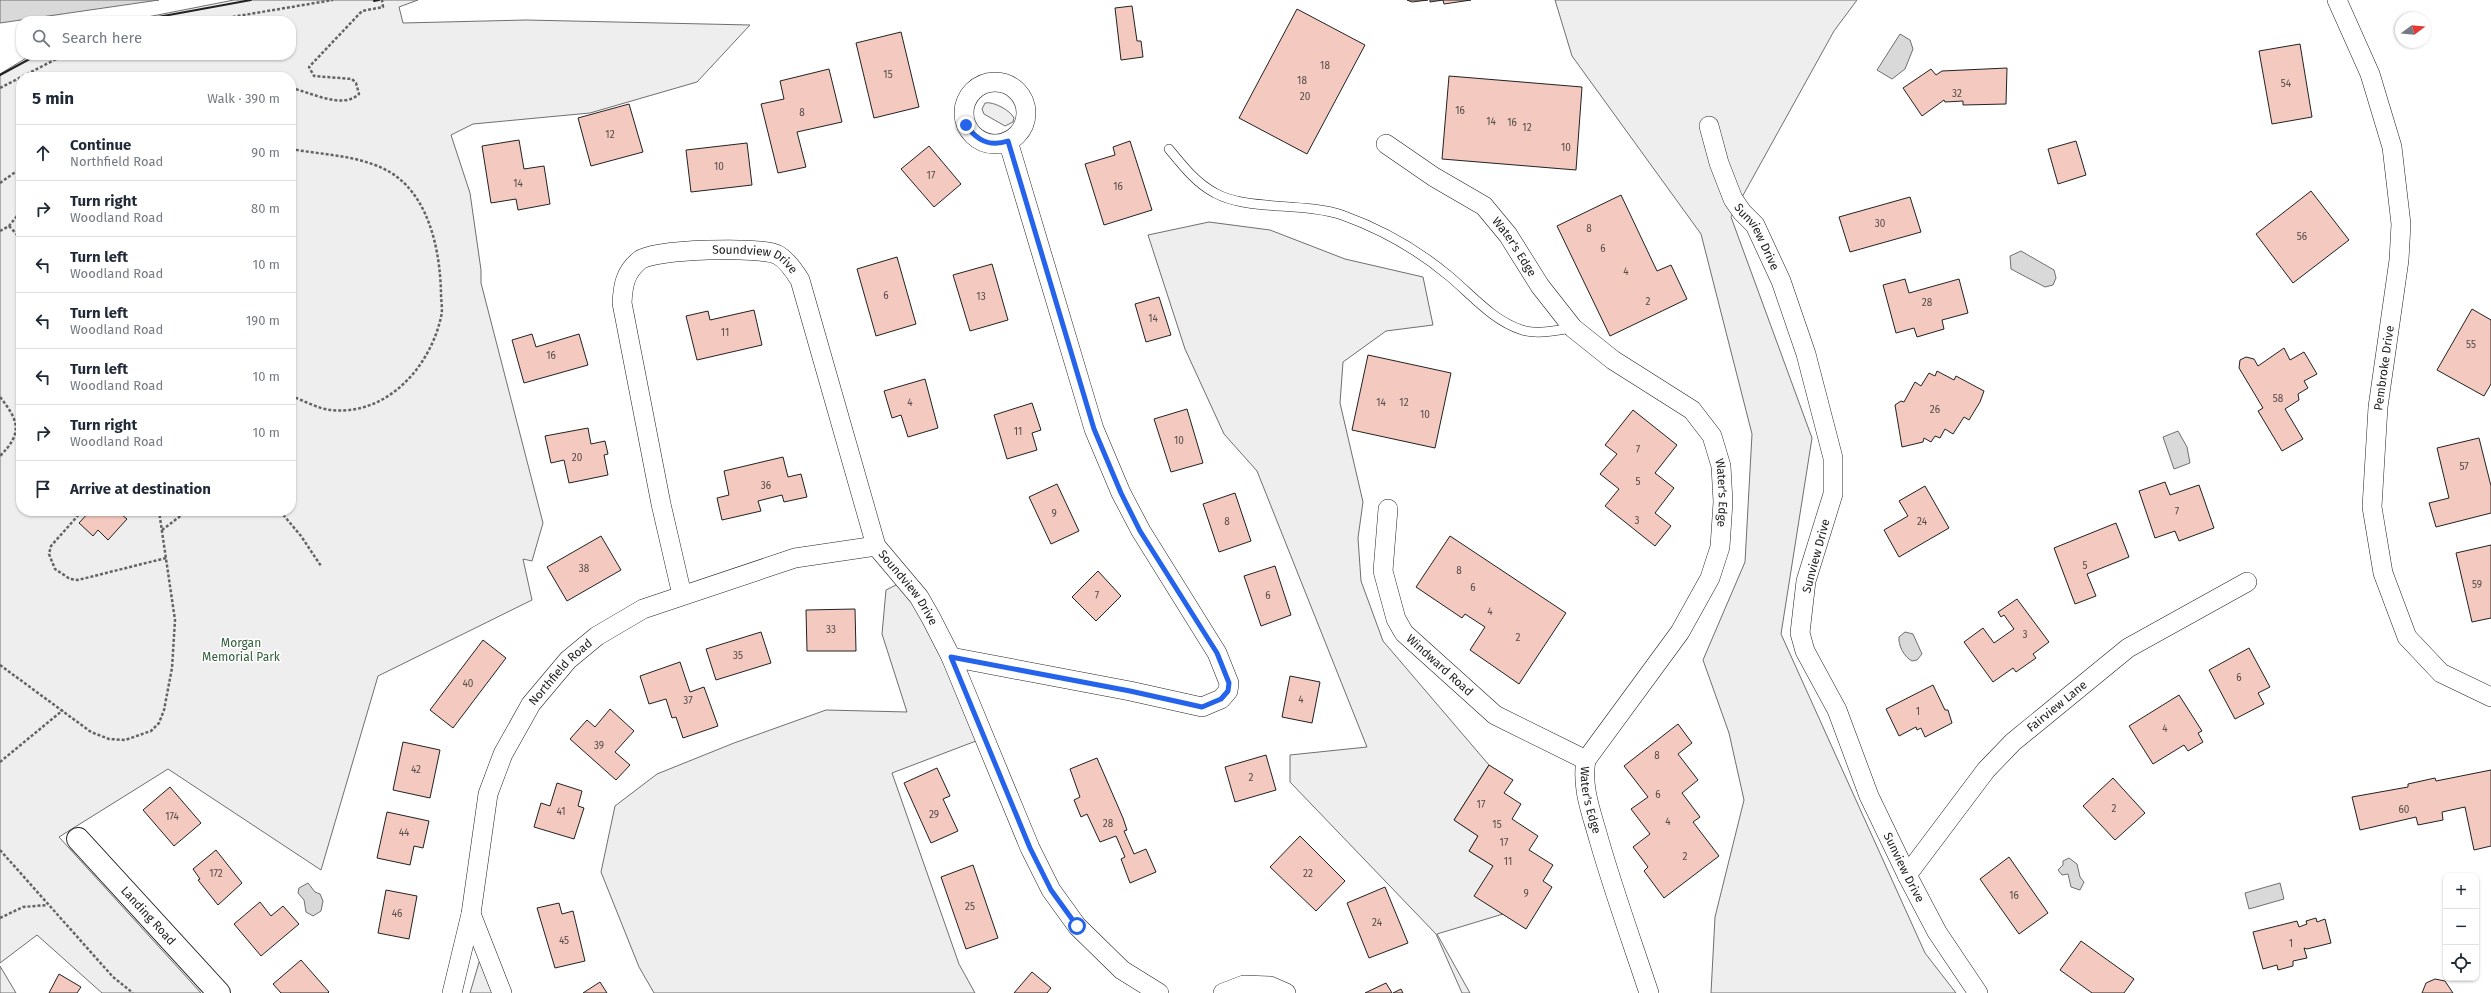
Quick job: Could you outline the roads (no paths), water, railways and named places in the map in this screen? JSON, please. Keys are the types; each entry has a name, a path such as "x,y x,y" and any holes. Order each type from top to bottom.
{"street":[{"name":"Pembroke Drive","path":"2337,0 2370,74 2392,147 2401,224 2399,260 2378,407 2372,500 2383,573 2407,637 2441,673 2491,697"},
{"name":"Sunview Drive","path":"1710,126 1719,163 1733,199 1742,212 1755,225 1781,281 1806,354 1833,458 1833,494 1806,581 1800,633 1805,651 1837,710 1869,796 1907,875 1937,932 1978,993"},
{"path":"951,657 1130,691 1202,707 1221,699 1228,691 1229,683 1217,653 1140,531 1121,493 1094,429 1008,141"},
{"name":"Water's Edge","path":"1386,144 1434,177 1484,206 1508,234 1540,286 1573,328 1613,360 1692,410 1712,436 1721,466 1723,502 1720,547 1710,578 1680,632 1586,760 1583,775 1586,793 1614,892 1649,993"},
{"name":"Soundview Drive","path":"682,595 661,504 622,303 623,282 626,275 639,261 650,255 667,252 758,250 778,255 794,271 800,280 876,546 919,597 951,657"},
{"name":"Windward Road","path":"1388,509 1383,571 1396,619 1404,633 1469,694 1495,715 1586,760"},
{"name":"Northfield Road","path":"452,993 471,914 488,794 503,754 530,704 568,660 597,636 643,609 795,558 876,546"},
{"name":"Fairview Lane","path":"1907,875 1986,770 2013,742 2128,648 2247,582"},
{"path":"951,657 1030,848 1051,890 1077,926 1122,970 1159,993"},
{"name":"Landing Road","path":"78,839 218,993"},
{"path":"471,914 502,993"},
{"path":"1223,993 1244,984 1270,986 1286,993"}],"lane":[{"path":"1169,149 1190,174 1205,187 1228,199 1324,210 1367,225 1388,235 1429,261 1494,316 1507,324 1536,332 1573,328"}],"park label":[{"name":"Morgan Memorial Park","path":"241,650"}]}
